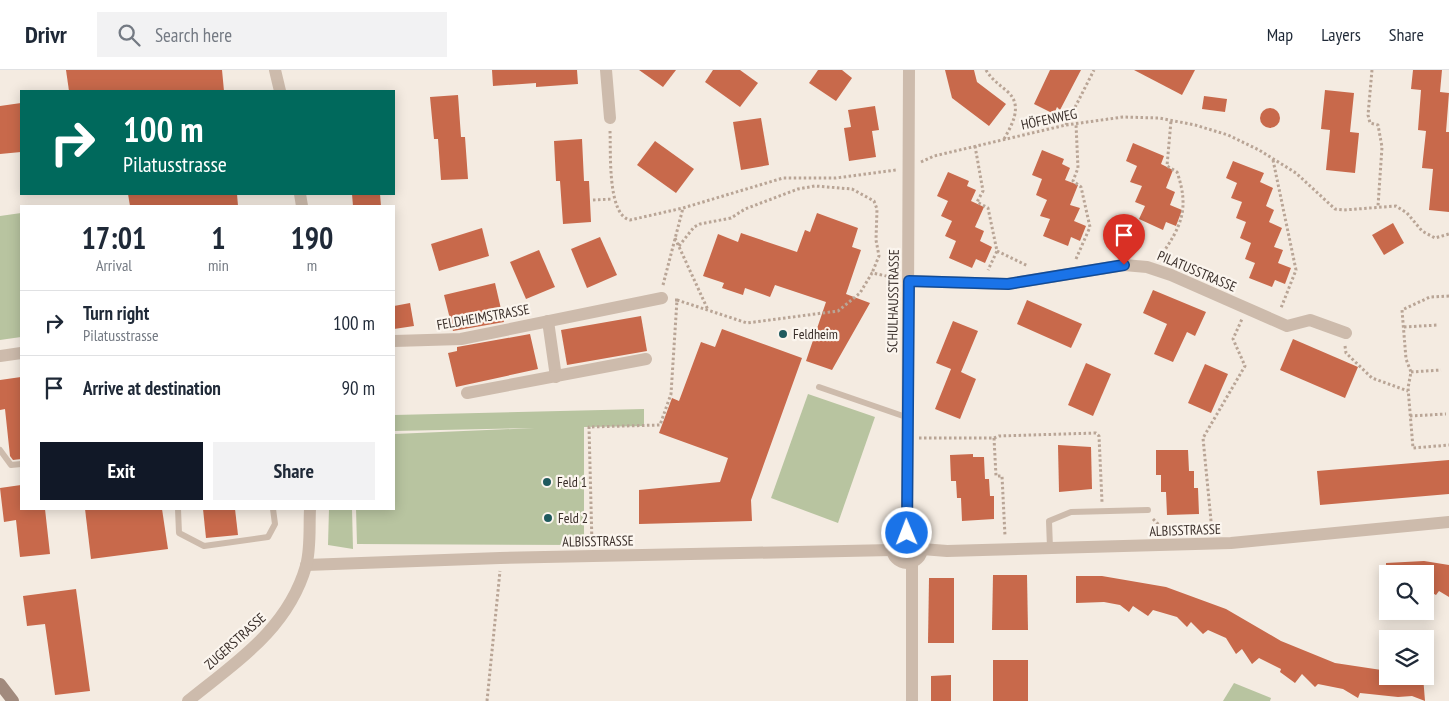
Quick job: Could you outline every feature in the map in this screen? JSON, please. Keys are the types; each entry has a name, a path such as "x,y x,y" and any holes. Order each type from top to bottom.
{"street":[{"path":"275,70 280,90"},
{"path":"606,70 610,118"},
{"name":"SCHULHAUSSTRASSE","path":"907,533 906,417 909,281 907,168 909,70"},
{"name":"PILATUSSTRASSE","path":"909,281 1008,284 1124,265 1153,269 1287,326 1310,320 1346,333"},
{"name":"FELDHEIMSTRASSE","path":"395,341 460,339 662,298"},
{"name":"FELDHEIMSTRASSE","path":"548,321 556,377"},
{"path":"0,356 20,353"},
{"path":"467,393 646,359"},
{"name":"ZUGERSTRASSE","path":"188,701 264,638 282,618 296,594 306,566 310,510"},
{"name":"ALBISSTRASSE","path":"922,549 1005,550 1213,544 1449,522"},
{"path":"907,533 917,537 922,549 919,557 912,562 898,560 892,550 895,538 907,533"},
{"name":"ALBISSTRASSE","path":"306,566 500,558 892,550"},
{"path":"912,562 912,701"},
{"path":"0,684 13,701"}],"lane":[{"path":"819,387 906,417"},
{"path":"0,450 11,465 20,464"},
{"path":"178,510 179,533 204,546 268,537 275,524 273,510"},
{"path":"1050,548 1050,521 1071,512 1147,510"}],"path":[{"path":"986,70 990,77 1010,94 1014,101 1015,118 1004,139"},
{"path":"1066,125 1094,70"},
{"path":"1372,70 1368,115 1370,123 1378,125 1382,147 1378,206"},
{"name":"HÖFENWEG","path":"613,199 625,219 630,220 683,208 783,178 836,178 907,168 934,156 1004,139 1066,125 1123,117 1195,125 1228,135 1273,159 1296,174 1335,209 1344,210 1390,205 1400,208 1422,231 1435,238 1449,234"},
{"path":"593,200 613,199 610,118"},
{"path":"1153,269 1172,239 1184,207 1178,172 1167,166 1171,121"},
{"path":"1070,274 1090,227 1081,187 1073,181 1078,168 1076,124"},
{"path":"975,146 983,191 977,202 988,208 997,251 981,284"},
{"path":"1273,159 1296,270 1278,323"},
{"path":"662,298 677,300 747,323 838,311 860,293 872,273 879,256 876,240 877,209 874,201 852,188 814,186 798,189 754,205 731,218 700,224 694,227 680,246"},
{"path":"664,278 683,208"},
{"path":"675,237 708,311"},
{"path":"997,251 1031,268 1033,280"},
{"path":"872,273 909,281"},
{"path":"1449,296 1430,297 1402,310 1406,359 1411,372 1408,391 1413,448 1449,445"},
{"path":"592,556 589,427 660,425 671,394 677,300"},
{"path":"1213,544 1203,438 1245,366 1233,339 1246,309"},
{"path":"1404,327 1438,325"},
{"path":"1346,353 1372,378 1408,391"},
{"path":"1411,372 1441,370"},
{"path":"1410,416 1446,414"},
{"path":"906,438 994,438 998,436 1096,433 1099,436 1102,511"},
{"path":"994,438 996,476 1002,476 1005,550"},
{"path":"1147,510 1179,545"},
{"path":"488,701 500,558"}],"green space":[{"path":"20,213 20,337 0,340 0,216"},
{"path":"808,394 875,417 838,523 771,498"},
{"path":"644,409 644,426 584,427 584,545 357,544 356,510 395,510 395,434 535,428 395,431 395,415"},
{"path":"329,510 352,510 353,549 328,545"},
{"path":"1234,683 1271,698 1270,701 1223,701"}],"building":[{"path":"66,70 222,70 224,90 69,90"},
{"path":"492,70 577,70 578,84 536,87 536,83 493,86"},
{"path":"639,70 676,70 663,87"},
{"path":"713,70 740,70 758,83 740,107 705,82"},
{"path":"818,70 842,70 852,78 836,101 809,83"},
{"path":"945,70 974,70 977,82 1006,104 989,126 952,98"},
{"path":"1050,70 1081,70 1060,110 1057,107 1054,114 1034,104"},
{"path":"1134,70 1195,70 1182,95"},
{"path":"1413,70 1442,70 1440,92 1449,93 1446,132 1449,132 1449,212 1429,210 1433,169 1422,168 1426,131 1418,130 1421,90 1411,89"},
{"path":"1325,90 1354,93 1350,132 1359,133 1355,173 1326,170 1330,130 1321,129"},
{"path":"458,95 461,137 465,137 468,179 441,180 438,139 434,139 430,97"},
{"path":"1204,96 1227,99 1225,112 1202,109"},
{"path":"20,103 20,152 0,154 0,106"},
{"path":"875,106 879,130 872,131 876,157 849,161 844,128 851,127 848,110"},
{"path":"1270,108 1277,111 1280,118 1277,125 1270,128 1263,125 1260,118 1263,111"},
{"path":"761,118 769,165 741,170 733,122"},
{"path":"582,139 584,181 589,181 591,222 563,224 560,181 556,181 554,141"},
{"path":"655,141 694,169 676,193 637,165"},
{"path":"1133,143 1164,156 1161,164 1173,170 1166,188 1175,192 1170,205 1182,210 1176,226 1166,222 1163,230 1139,219 1145,206 1135,202 1142,186 1130,182 1137,166 1126,161"},
{"path":"1042,150 1064,159 1062,164 1070,168 1065,180 1078,185 1070,205 1080,208 1074,221 1086,226 1080,241 1071,237 1068,246 1043,236 1050,219 1040,216 1047,200 1036,195 1042,179 1032,175"},
{"path":"1233,161 1264,173 1260,182 1273,188 1266,206 1274,210 1269,222 1282,228 1274,247 1283,250 1278,263 1291,268 1285,284 1275,280 1272,287 1249,278 1255,263 1245,259 1251,243 1240,238 1246,222 1236,218 1242,202 1231,198 1237,183 1226,178"},
{"path":"948,172 969,181 967,186 976,190 971,201 984,207 975,227 984,231 980,241 992,247 985,263 976,259 972,268 949,258 956,241 945,236 952,221 941,216 948,201 937,196"},
{"path":"128,195 237,195 238,205 130,205"},
{"path":"352,195 380,195 381,205 353,205"},
{"name":"Feldheim","path":"817,213 858,228 852,247 861,250 846,294 870,303 832,370 806,361 826,302 775,285 770,297 745,288 743,295 722,288 724,283 703,276 718,234 738,242 741,233 797,252 805,230 810,232"},
{"path":"1393,223 1404,243 1384,255 1372,235"},
{"path":"482,228 489,256 439,271 431,244"},
{"path":"600,237 617,275 587,288 571,249"},
{"path":"539,250 555,287 526,299 510,262"},
{"path":"495,283 504,322 453,331 444,295"},
{"path":"1153,290 1206,312 1195,336 1187,332 1173,362 1154,354 1167,324 1143,313"},
{"path":"1027,300 1082,324 1071,348 1017,324"},
{"path":"410,303 414,326 395,329 395,306"},
{"path":"641,316 647,351 567,365 561,330"},
{"path":"953,321 978,331 961,372 976,379 960,419 935,409 951,369 936,363"},
{"path":"722,329 802,358 751,500 752,521 639,524 639,490 720,482 728,458 659,433 672,398 679,401 701,342 715,347"},
{"path":"530,334 538,369 456,387 448,353 457,351 457,347"},
{"path":"1293,339 1358,367 1345,398 1280,370"},
{"path":"1086,363 1111,374 1093,416 1068,405"},
{"path":"1205,364 1228,374 1211,413 1188,403"},
{"path":"20,377 20,459 13,460 10,456 5,409 0,410 0,380"},
{"path":"1058,445 1091,447 1092,489 1059,492"},
{"path":"1156,450 1188,450 1189,471 1194,471 1194,488 1198,488 1199,514 1167,515 1166,492 1161,492 1161,475 1156,475"},
{"path":"973,454 973,457 984,457 985,479 989,479 990,496 994,496 994,519 962,521 961,498 957,498 956,481 951,481 950,455"},
{"path":"1449,460 1449,494 1320,505 1317,471"},
{"path":"20,485 20,510 45,510 50,554 20,557 16,520 4,522 0,488"},
{"path":"85,510 162,510 168,549 91,559"},
{"path":"203,510 235,510 238,535 206,538"},
{"path":"1424,561 1449,565 1449,597 1439,591 1436,595 1434,594 1434,565 1386,565 1386,563"},
{"path":"993,575 1027,575 1028,630 992,630"},
{"path":"1076,576 1102,576 1166,587 1226,609 1281,641 1335,663 1379,670 1379,685 1424,685 1425,701 1412,696 1398,697 1360,693 1358,698 1343,689 1318,684 1315,687 1302,674 1295,683 1280,672 1281,669 1259,658 1252,664 1242,649 1236,654 1226,638 1208,630 1203,634 1191,622 1187,627 1177,617 1153,610 1148,616 1133,606 1129,612 1120,605 1104,602 1076,603"},
{"path":"929,578 954,578 954,643 928,643"},
{"path":"76,589 90,691 55,695 45,624 27,626 23,596"},
{"path":"993,660 1028,660 1028,701 993,701"},
{"path":"951,675 951,701 931,701 931,676"}],"place":[{"name":"Feldheim","path":"783,334"},
{"name":"Feld 1","path":"547,482"},
{"name":"Feld 2","path":"548,518"}],"route":[{"path":"907,533 906,417 909,281 1008,284 1124,265"}]}
